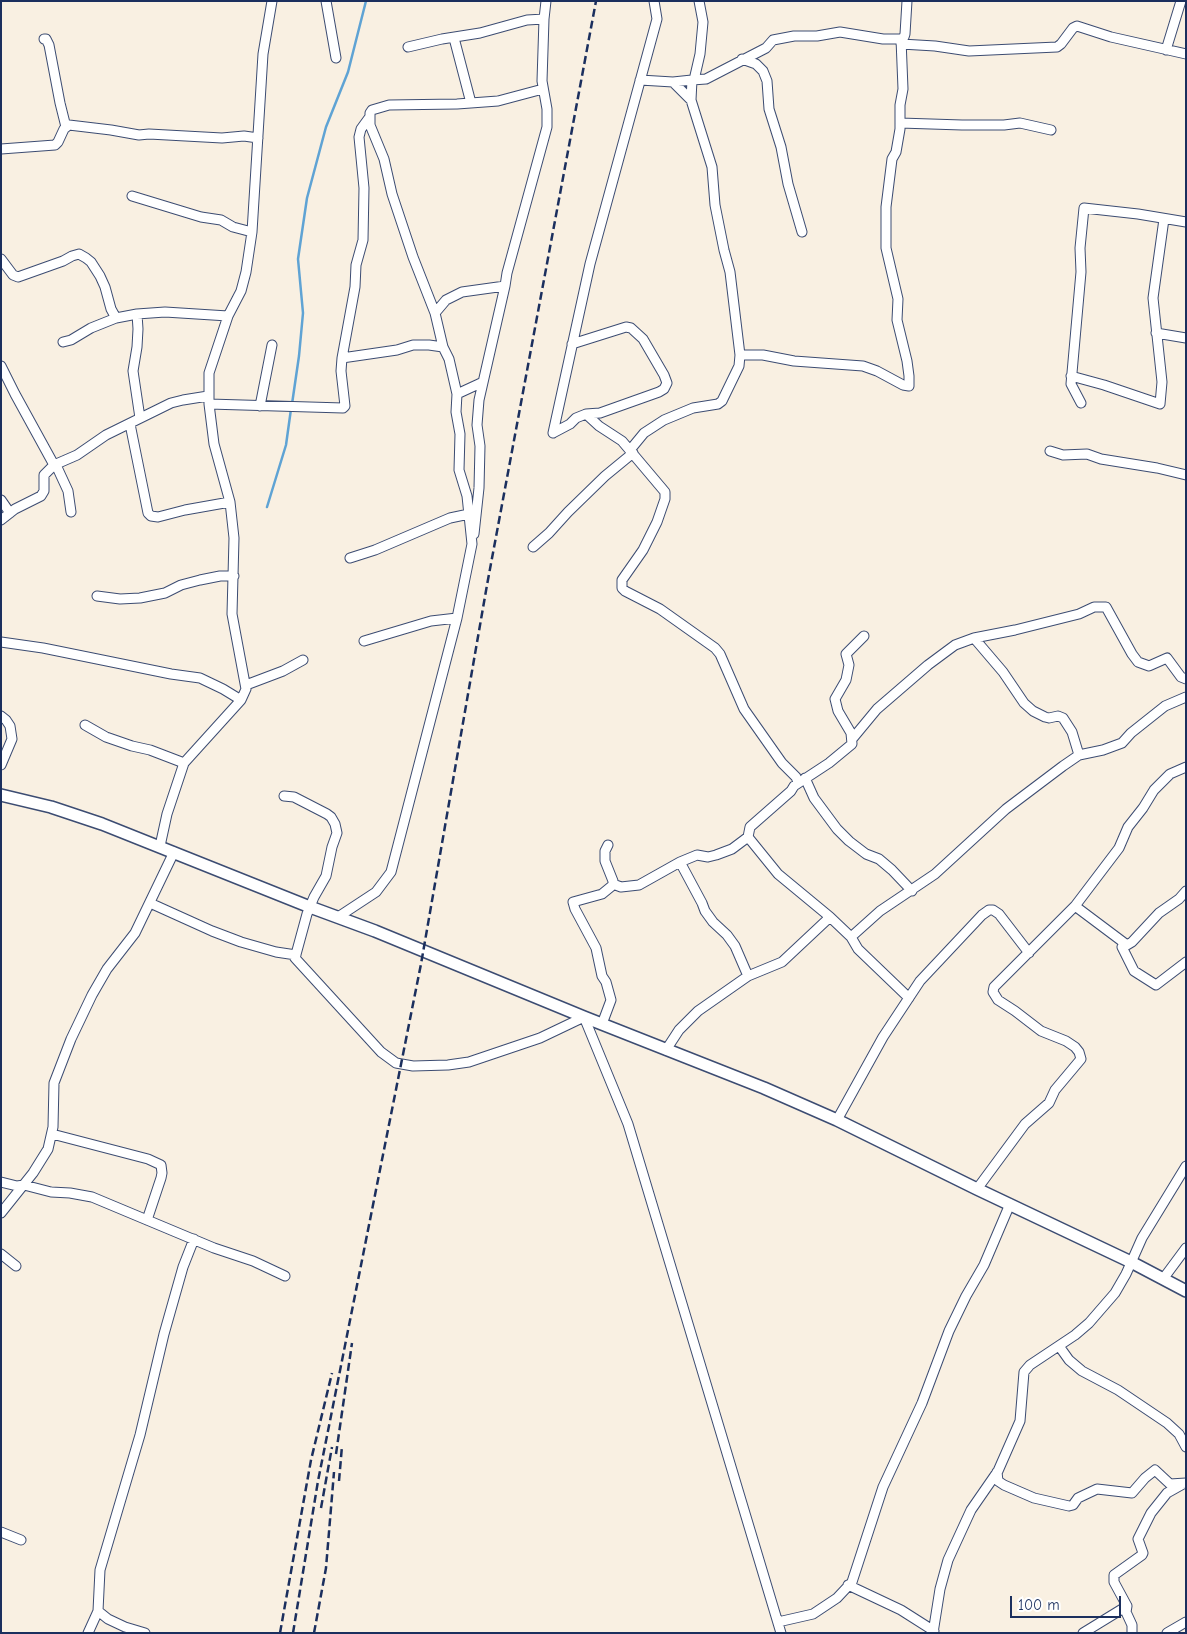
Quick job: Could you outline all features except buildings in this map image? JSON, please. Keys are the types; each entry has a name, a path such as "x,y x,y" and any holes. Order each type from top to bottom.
{"main road":[{"path":"1,795 19,798 85,818 160,846 764,1088 836,1120 1186,1290"}],"street":[{"path":"160,846 167,814 184,763 241,700 246,689 232,614 234,538 230,502 214,444 209,400 209,373 228,316 241,291 246,272 252,232 263,54 272,1"},
{"path":"326,1 336,58"},
{"path":"338,917 376,892 392,872 457,618 472,544 479,488 480,446 477,425 479,400 507,273 548,127 543,89 546,1"},
{"path":"572,344 626,326 631,328 643,339 664,375 666,383 664,389 600,413 586,414 576,418 570,424 553,433 572,344 590,264 657,19 654,1"},
{"path":"533,547 631,451 644,433 664,420 693,408 712,405 722,401 739,366 740,355 730,272 715,205 712,167 692,100 693,80 700,54 703,22 699,1"},
{"path":"740,355 763,355 794,361 863,366 908,386 907,361 897,320 898,299 886,248 886,207 892,159 896,152 900,123 900,105 903,89 901,42 905,34 907,1"},
{"path":"1166,50 1181,1"},
{"path":"408,47 527,20 544,19"},
{"path":"640,80 673,82 706,79 766,48 773,40 840,32 969,51 1057,47 1073,28 1077,26 1111,37 1186,54"},
{"path":"454,38 471,102"},
{"path":"1,149 54,146 66,127 49,44 44,39"},
{"path":"742,59 756,64 763,71 767,81 769,109 781,147 788,184 802,232"},
{"path":"673,82 692,100"},
{"path":"1,520 10,512 41,496 44,491 44,474 55,465 77,455 106,435 171,403 183,400 209,400 260,406 344,407 341,372 342,358 355,287 356,265 363,240 364,188 359,137 361,129 372,110 389,105 498,100 543,89"},
{"path":"369,118 384,159 392,194 413,257 435,313 443,347 449,359 457,394 456,412 460,434 459,470 467,496 472,544"},
{"path":"900,123 970,125 1020,123 1051,130"},
{"path":"66,127 69,125 94,127 138,135 222,138 244,136 258,138"},
{"path":"132,196 201,217 221,220 233,227 252,232"},
{"path":"1081,403 1071,384 1071,376 1081,272 1080,248 1084,208 1186,222"},
{"path":"1071,376 1160,404 1162,382 1153,298 1164,218"},
{"path":"1,259 13,275 18,277 79,254 91,262 100,276 106,287 111,309 116,318"},
{"path":"435,313 446,300 462,292 505,286"},
{"path":"63,342 116,318 137,314 164,312 228,316"},
{"path":"137,314 137,347 133,371 140,418"},
{"path":"1156,334 1186,338"},
{"path":"260,406 272,345"},
{"path":"342,358 397,350 414,345 443,347"},
{"path":"1,366 68,491 70,512"},
{"path":"457,394 483,382"},
{"path":"586,414 599,426 622,441 664,492 665,499 657,522 643,550 622,580 622,588 660,609 715,648 720,654 744,709 782,763 801,780 837,829 849,841 866,854 879,859 912,891"},
{"path":"130,424 148,513 151,516 158,517 230,502"},
{"path":"1050,451 1063,455 1087,454 1101,459 1186,474"},
{"path":"1,500 10,512"},
{"path":"350,558 375,550 450,518 468,514"},
{"path":"97,596 120,599 140,598 165,593 180,585 200,580 220,576 234,576"},
{"path":"613,884 621,887 640,885 680,862 697,855 708,857 732,849 748,837 750,827 801,780 850,747 853,738 877,709 928,665 955,645 974,638 1079,614 1094,607 1106,607 1138,662 1149,666 1167,658 1181,677 1186,679"},
{"path":"364,641 431,621 457,618"},
{"path":"853,738 838,711 835,699 846,680 849,664 846,654 864,636"},
{"path":"974,638 986,650 1024,703 1044,717 1061,716 1063,718 1073,735 1075,747 1079,755"},
{"path":"1,642 43,648 171,674 200,678 224,689 241,700"},
{"path":"246,685 283,671 303,660"},
{"path":"851,937 880,912 935,874 1006,809 1079,755 1103,750 1122,743 1131,733 1165,706 1183,700"},
{"path":"1,716 10,726 12,739 1,765"},
{"path":"85,725 106,737 150,750 184,763"},
{"path":"976,1189 1025,1124 1049,1103 1055,1090 1081,1059 1075,1047 1041,1031 995,997 994,987 1075,906 1119,848 1128,827 1154,790 1170,774 1186,767"},
{"path":"284,796 294,798 327,814 331,817 337,830 326,876 310,907 295,958 300,966 381,1052 396,1063 407,1065 428,1067 469,1062 540,1038 584,1017 628,1124 781,1633"},
{"path":"748,837 778,874 830,917 851,937 858,949 909,998"},
{"path":"608,845 605,851 605,861 613,884"},
{"path":"1,1213 24,1185 48,1149 52,1134 54,1083 68,1046 92,995 107,970 136,933 174,852"},
{"path":"680,862 705,911 731,941 748,976"},
{"path":"602,1024 610,1000 606,982 602,976 596,948 573,902 602,894 611,888 613,884"},
{"path":"1075,906 1127,946 1159,913 1179,899 1186,891"},
{"path":"150,902 212,932 234,940 276,952 296,955"},
{"path":"836,1120 883,1037 920,981 988,910 993,910 999,914 1030,953"},
{"path":"666,1050 679,1030 698,1011 748,976 782,962 830,917"},
{"path":"1122,948 1134,971 1156,985 1186,962"},
{"path":"52,1134 148,1159 161,1165 162,1178 147,1220"},
{"path":"848,1585 901,1610 933,1632 940,1589 948,1560 971,1510 997,1472 1020,1421 1024,1372 1030,1365 1089,1323 1115,1292 1126,1274 1142,1238 1186,1166"},
{"path":"1,1182 17,1186 24,1185 51,1192 81,1194 92,1197 194,1240 253,1261 285,1276"},
{"path":"778,1622 813,1614 837,1598 852,1582 883,1487 922,1403 949,1331 984,1265 1010,1204"},
{"path":"88,1633 98,1612 100,1570 140,1435 164,1334 183,1267 194,1240"},
{"path":"1163,1279 1186,1248"},
{"path":"1,1254 16,1266"},
{"path":"1059,1346 1069,1360 1082,1371 1118,1390 1167,1423 1179,1434 1186,1447"},
{"path":"997,1472 998,1481 1004,1486 1034,1498 1069,1506 1078,1498 1097,1490 1132,1492 1155,1470 1170,1484 1185,1484"},
{"path":"1132,1633 1132,1625 1126,1612 1127,1606 1114,1582 1114,1575 1142,1555 1138,1539 1151,1513 1168,1493 1185,1484"},
{"path":"1,1532 22,1540"},
{"path":"1084,1633 1127,1606"},
{"path":"98,1612 125,1627 145,1633"},
{"path":"1167,1633 1186,1622"}],"waterway":[{"path":"292,404 303,313 298,259 307,198 326,127 348,72 366,1"},
{"path":"267,507 286,445 291,409"}],"railway":[{"path":"293,1633 318,1481 421,964 487,585 596,1"},
{"path":"336,1454 352,1343"},
{"path":"280,1633 311,1460 332,1373"},
{"path":"339,1481 342,1446"},
{"path":"321,1508 332,1447"},
{"path":"314,1633 326,1568 334,1472"}]}
